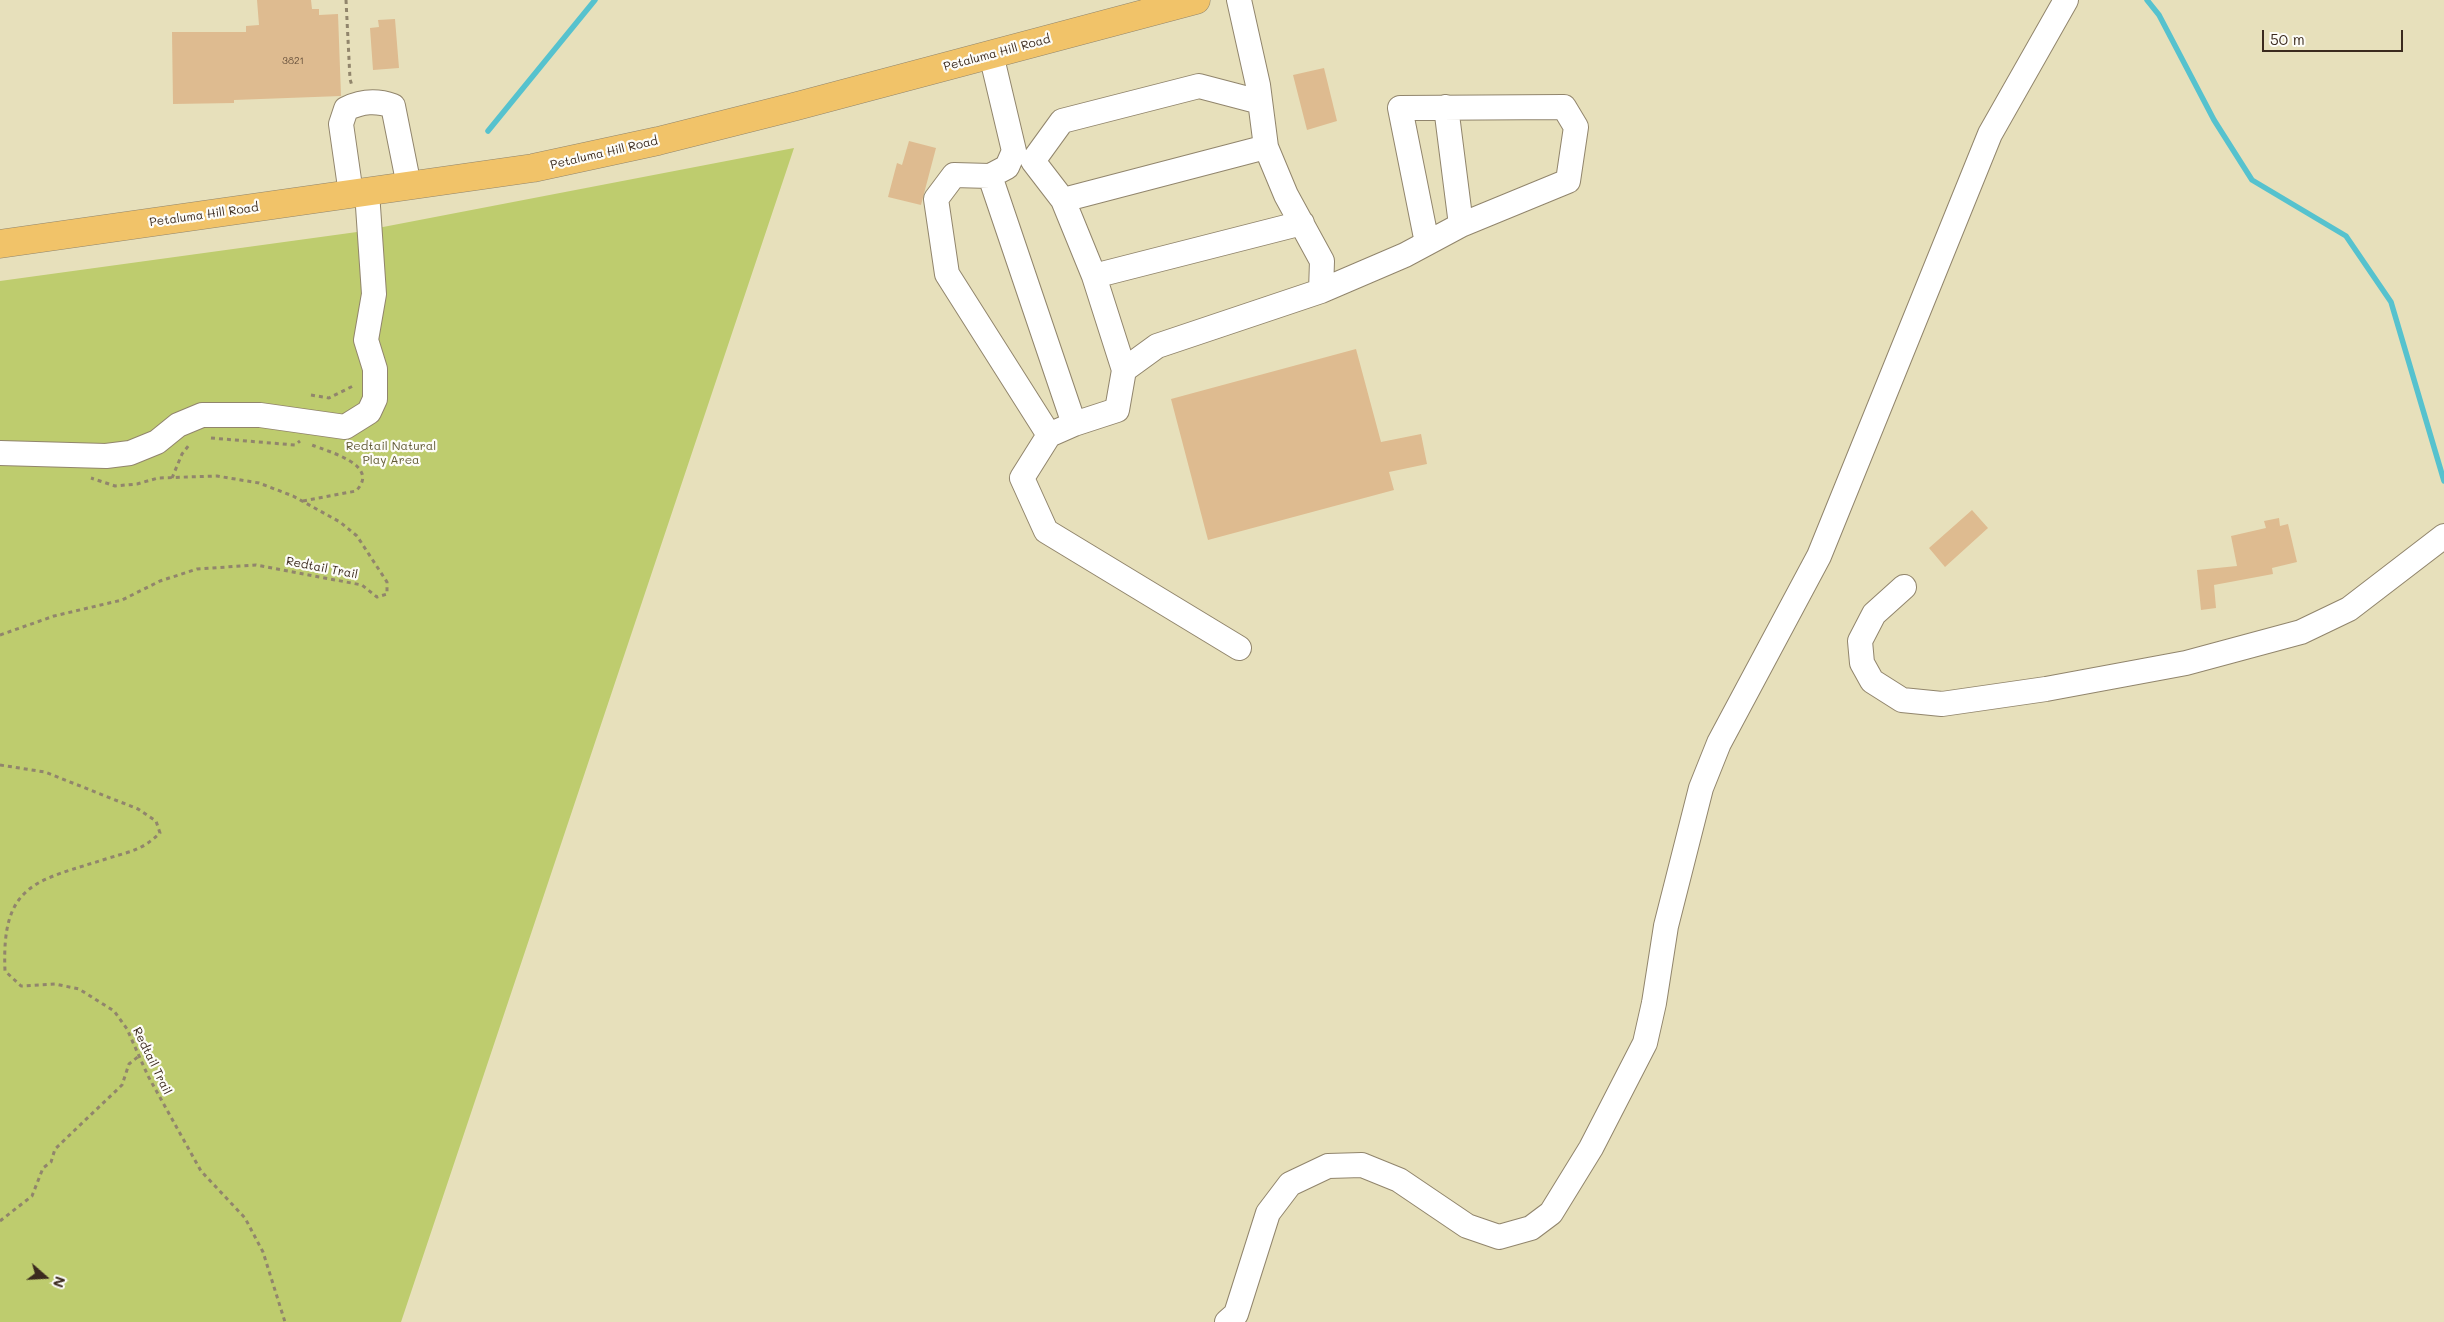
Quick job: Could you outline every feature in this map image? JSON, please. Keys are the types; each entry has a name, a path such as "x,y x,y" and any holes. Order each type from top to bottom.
{"main road":[{"name":"Petaluma Hill Road","path":"0,244 533,168 658,141 1196,0"}],"lane":[{"path":"1239,0 1260,102 1266,147 1286,195 1322,261 1321,291"},
{"path":"1227,1322 1236,1314 1268,1214 1290,1184 1328,1166 1362,1165 1399,1180 1467,1226 1499,1237 1532,1228 1551,1214 1591,1148 1645,1043 1654,1003 1666,926 1701,788 1719,744 1819,556 1990,134 2043,45 2066,0"},
{"path":"991,54 1024,156 1063,200 1094,276 1124,370 1117,410 1074,424 1049,435 1022,478 1046,531 1239,648"},
{"path":"1049,435 947,274 936,199 954,175 990,176 1024,156 1062,122 1071,119 1199,86 1260,102"},
{"path":"0,453 106,456 130,453 157,442 178,425 202,415 260,415 345,427 368,412 375,399 375,369 366,340 374,294 359,193 341,124 346,109 359,102 381,102 393,106 409,186"},
{"path":"1446,107 1461,225"},
{"path":"1124,370 1157,346 1321,291 1427,243 1461,225 1568,181 1576,127 1564,107 1400,108 1427,243"},
{"path":"1063,200 1266,147"},
{"path":"990,176 1074,424"},
{"path":"1094,276 1302,223"},
{"path":"1904,587 1874,614 1860,641 1862,663 1872,681 1902,700 1942,704 2046,689 2186,663 2302,632 2349,609 2444,536"}],"path":[{"path":"346,0 350,79 359,102"},
{"path":"311,395 329,398 361,382"},
{"path":"204,438 295,445 303,438"},
{"path":"172,478 182,454 191,442"},
{"path":"302,501 347,494 356,491 362,486 363,475 355,462 308,444"},
{"name":"Redtail Trail","path":"0,635 54,616 122,600 160,581 197,569 256,565 362,584 377,597 387,594 387,582 358,536 340,522 302,501 259,483 217,476 172,478 115,486 86,476"},
{"name":"Redtail Trail","path":"0,764 44,772 138,809 156,822 160,833 145,847 48,877 22,893 11,911 4,948 5,971 21,986 55,984 79,989 114,1011 127,1029 139,1056 201,1172 245,1218 263,1252 285,1322"},
{"path":"0,1221 32,1196 43,1168 51,1162 55,1150 122,1085 129,1064 139,1056"}],"green space":[{"name":"Redtail Natural Play Area","path":"794,148 401,1322 0,1322 0,281 357,232"}],"building":[{"path":"257,0 311,0 312,9 319,9 319,15 338,14 341,96 234,100 234,103 173,104 172,32 246,32 246,26 259,25"},
{"path":"395,19 399,68 373,70 370,28 379,27 378,20"},
{"path":"1324,68 1337,121 1307,130 1293,75"},
{"path":"909,141 936,148 921,205 888,197 897,163 902,165"},
{"path":"1356,349 1381,442 1421,434 1427,464 1389,472 1394,490 1208,540 1171,399"},
{"path":"1972,510 1988,528 1945,567 1929,548"},
{"path":"2279,518 2280,526 2288,524 2297,562 2272,568 2273,574 2214,585 2216,608 2201,610 2197,570 2237,566 2231,536 2266,528 2264,521"}],"waterway":[{"path":"488,131 595,0"},
{"path":"2147,0 2159,15 2214,120 2252,180 2346,236 2391,302 2444,481"}]}
